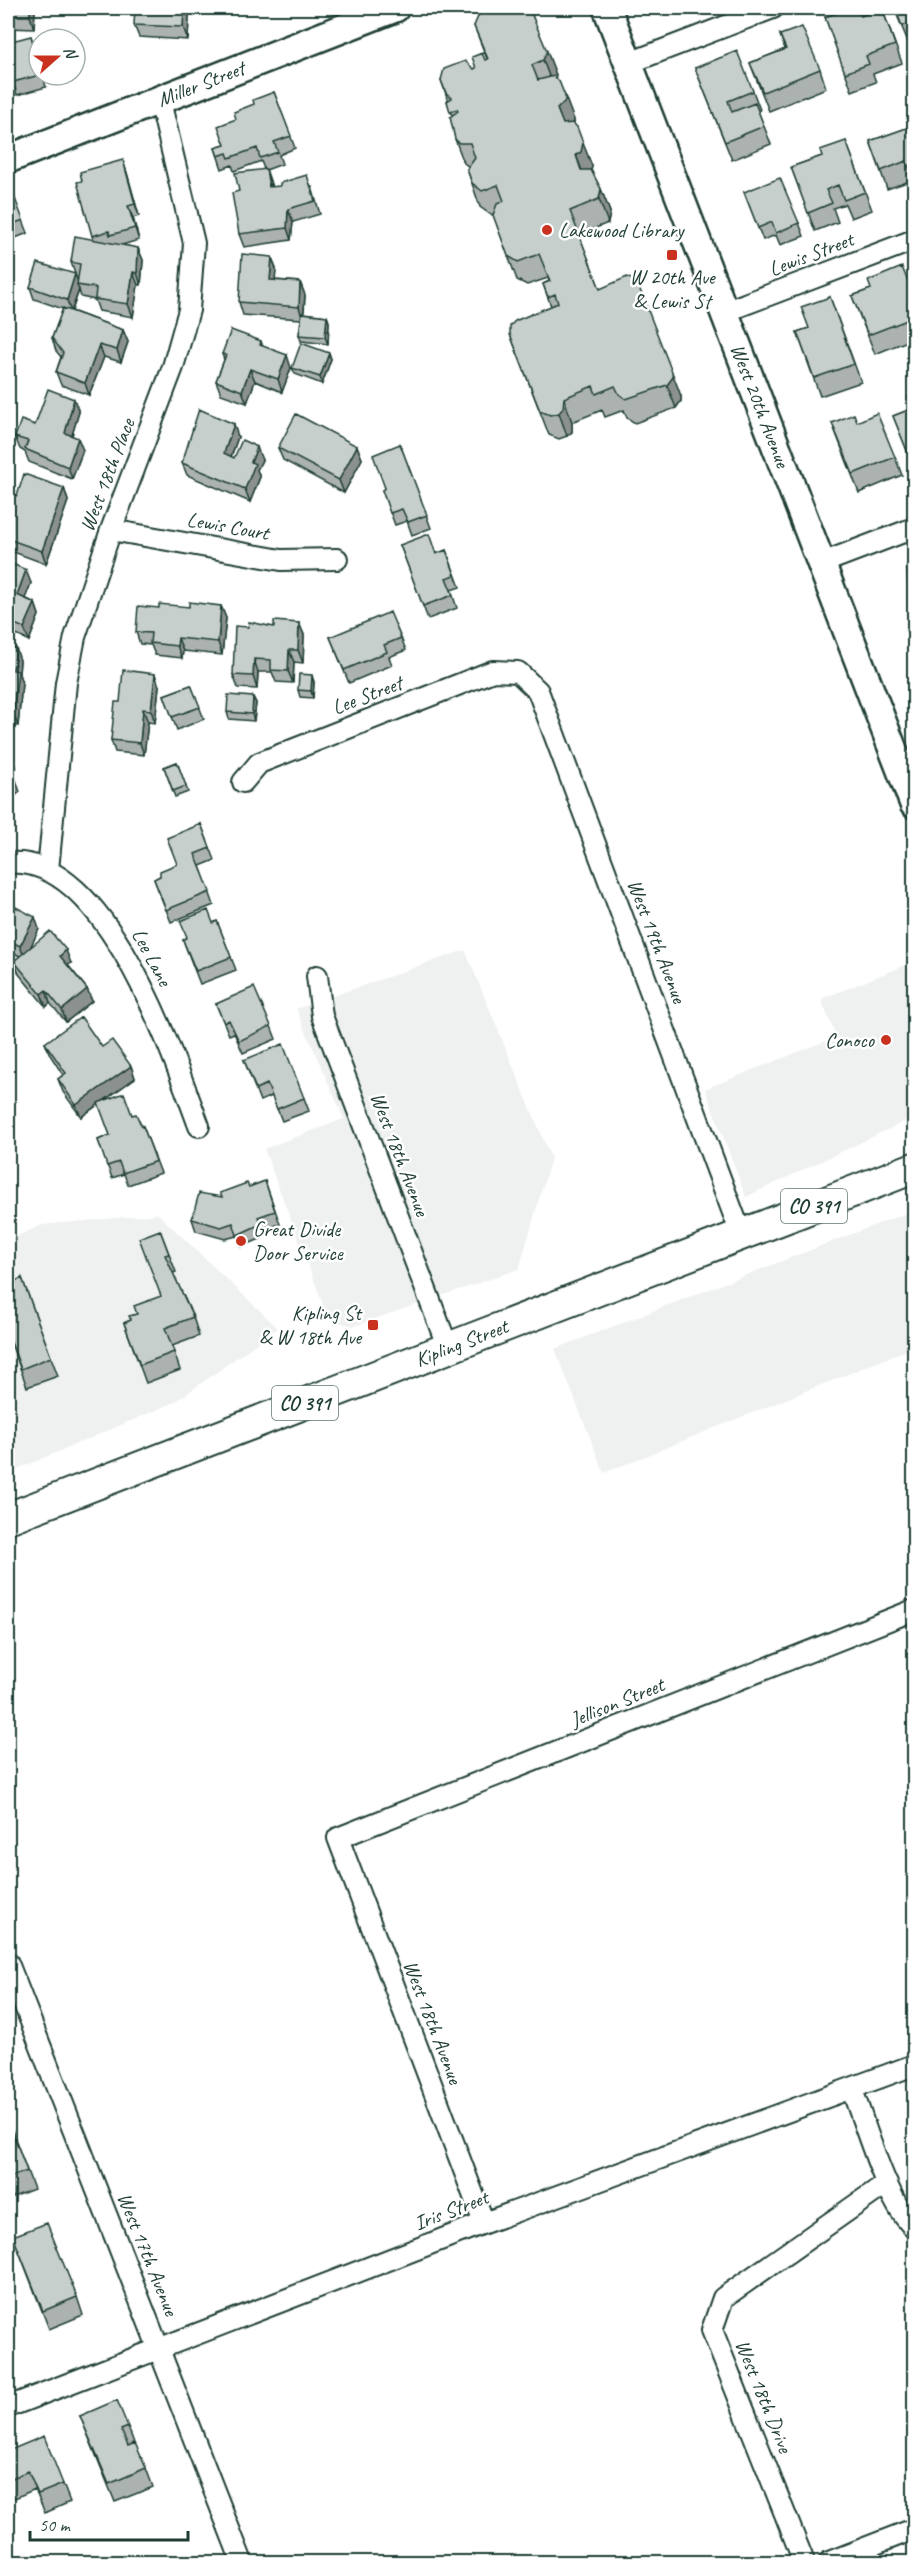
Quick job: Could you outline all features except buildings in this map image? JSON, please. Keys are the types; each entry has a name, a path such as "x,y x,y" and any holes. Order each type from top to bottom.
{"main road":[{"name":"Kipling Street","path":"8,1518 915,1168"}],"street":[{"name":"Miller Street","path":"8,159 395,8"},
{"name":"West 20th Avenue","path":"607,8 915,804"},
{"path":"628,63 773,8"},
{"name":"West 18th Place","path":"48,870 66,683 75,637 111,530 173,367 189,310 194,243 160,101"},
{"name":"Lewis Street","path":"724,312 915,240"},
{"path":"822,563 915,528"},
{"name":"Lewis Court","path":"111,530 281,560 337,560"},
{"name":"Lee Street","path":"243,782 259,763 493,671 518,672"},
{"name":"West 19th Avenue","path":"518,672 537,691 741,1234"},
{"name":"Lee Lane","path":"8,862 18,862 48,870 72,888 95,911 134,968 199,1126"},
{"name":"West 18th Avenue","path":"316,975 322,1016 448,1348"},
{"name":"Jellison Street","path":"338,1838 915,1610"},
{"name":"West 18th Avenue","path":"338,1838 484,2223"},
{"name":"West 17th Avenue","path":"8,1963 242,2562"},
{"name":"Iris Street","path":"8,2407 484,2223 915,2065"},
{"path":"852,2090 887,2182 906,2221 915,2227"},
{"name":"West 18th Drive","path":"804,2562 712,2330 723,2298 887,2182"},
{"path":"829,2562 915,2529"}],"shaded area":[{"path":"465,950 551,1158 519,1269 354,1326 329,1320 264,1149 344,1119 296,1009"},
{"path":"914,962 914,1117 746,1197 705,1089 836,1037 821,999"},
{"path":"914,1210 914,1347 604,1473 555,1349"},
{"path":"158,1214 278,1328 175,1402 8,1473 8,1240 42,1225"}],"place":[{"name":"Lakewood Library","path":"547,230"},
{"name":"W 20th Ave & Lewis St","path":"672,255"},
{"name":"Conoco","path":"886,1040"},
{"name":"Great Divide Door Service","path":"241,1241"},
{"name":"Kipling St & W 18th Ave","path":"373,1325"}]}
